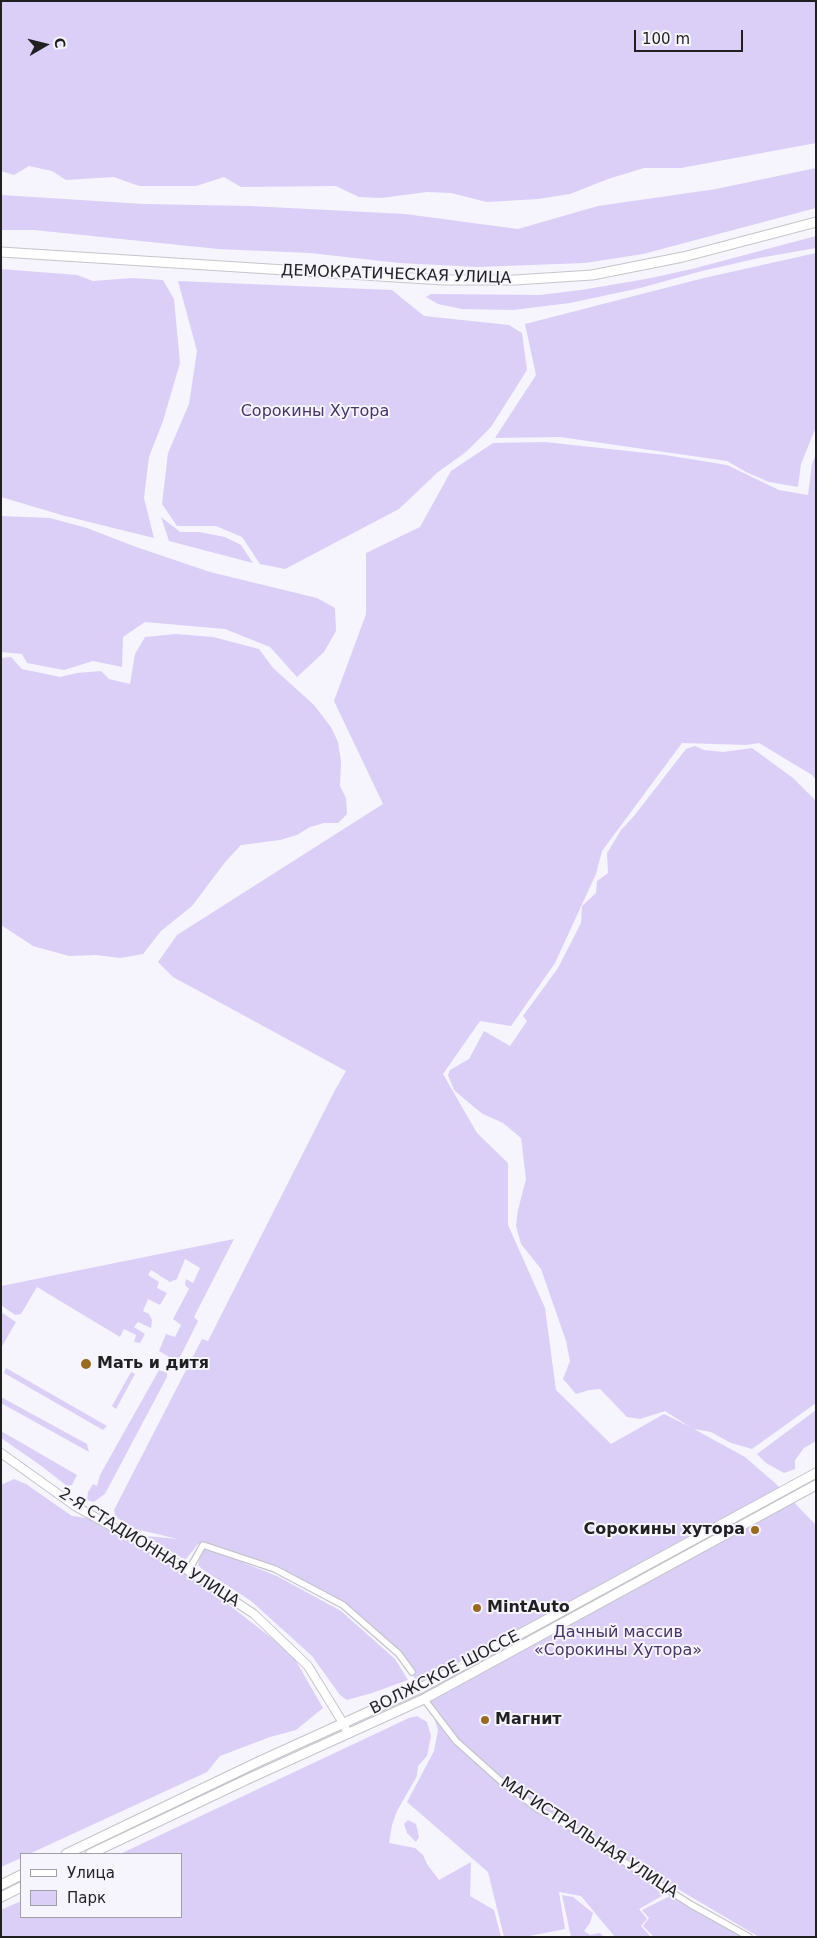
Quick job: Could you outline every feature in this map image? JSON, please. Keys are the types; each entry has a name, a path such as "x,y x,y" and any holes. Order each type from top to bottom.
{"main road":[{"name":"ДЕМОКРАТИЧЕСКАЯ УЛИЦА","path":"1,252 394,278 515,280 592,275 683,257 816,222"},
{"name":"2-Я СТАДИОННАЯ УЛИЦА","path":"1,1453 75,1506 189,1570 238,1602 284,1642 308,1666 348,1734"},
{"name":"ВОЛЖСКОЕ ШОССЕ","path":"68,1853 448,1674 816,1473"},
{"name":"ВОЛЖСКОЕ ШОССЕ","path":"92,1853 250,1778 424,1699 816,1485"},
{"path":"1,1885 20,1876"},
{"path":"1,1897 20,1888"}],"street":[{"path":"189,1570 203,1545 275,1570 343,1605 399,1654 412,1672"},
{"name":"МАГИСТРАЛЬНАЯ УЛИЦА","path":"424,1699 456,1742 502,1783 538,1809 681,1899 749,1937"}],"green space":[{"path":"1,1 816,1 816,143 681,168 644,168 608,179 570,194 538,199 487,202 451,193 427,192 381,198 359,197 336,186 241,187 224,177 196,186 139,186 114,177 66,180 52,171 29,166 14,175 1,171"},
{"path":"816,168 816,208 643,254 585,263 477,267 399,263 310,253 218,249 34,230 1,230 1,195 144,204 250,206 405,214 518,229 598,206 716,189"},
{"path":"816,236 816,248 759,258 640,288 570,303 513,310 462,309 438,304 426,297 431,294 540,295 581,290 692,269"},
{"path":"816,253 816,427 801,464 798,487 769,482 727,461 560,437 495,438 536,375 525,324 704,278"},
{"path":"1,269 77,275 93,281 133,278 163,280 174,299 180,363 163,421 149,457 144,498 154,538 65,516 1,497"},
{"name":"Сорокины Хутора","path":"178,281 392,290 424,316 509,325 522,333 527,370 491,427 466,452 438,472 399,509 285,569 260,564 242,537 216,526 177,526 162,504 168,453 189,404 197,351"},
{"name":"Дачный массив «Сорокины Хутора»","path":"545,442 665,455 727,465 779,490 808,495 812,464 816,454 816,780 812,775 759,743 746,745 682,743 602,851 596,874 555,963 511,1026 480,1021 443,1074 477,1133 508,1163 508,1225 545,1308 556,1390 611,1444 664,1414 690,1427 665,1411 640,1419 627,1417 600,1389 576,1394 563,1379 570,1361 566,1341 541,1269 521,1244 516,1226 526,1179 521,1138 503,1123 483,1114 454,1090 448,1075 450,1070 469,1059 484,1031 510,1046 527,1021 523,1016 558,968 581,923 582,906 596,893 597,881 608,873 607,853 621,830 686,749 695,746 704,750 723,752 752,748 793,778 816,801 816,1403 752,1449 731,1443 711,1432 694,1429 745,1457 775,1483 816,1525 816,1937 759,1937 676,1888 639,1909 647,1919 641,1926 651,1937 615,1937 581,1896 559,1892 565,1929 524,1937 504,1937 488,1872 407,1802 434,1751 438,1730 430,1706 424,1699 421,1688 399,1654 343,1605 275,1569 198,1544 186,1559 182,1558 146,1536 178,1539 127,1527 115,1515 114,1510 202,1339 208,1341 346,1071 173,977 158,962 177,935 383,804 334,701 366,614 366,553 420,527 451,471 493,443"},
{"path":"1,516 50,518 87,528 210,572 317,598 335,608 336,631 324,652 297,677 270,647 225,629 145,622 123,637 122,667 93,661 64,670 27,663 22,654 1,652"},
{"path":"161,517 180,532 199,532 225,537 241,545 253,563 169,541"},
{"path":"176,634 213,637 259,649 273,668 314,705 331,727 338,742 341,761 340,786 346,798 347,814 338,823 324,823 310,827 297,835 280,840 241,845 226,861 192,906 161,931 143,954 120,958 96,955 69,956 33,946 1,925 1,658 11,657 22,669 60,677 101,671 109,679 130,684 135,654 145,637"},
{"path":"234,1239 194,1317 198,1321 180,1357 174,1360 159,1351 166,1334 175,1337 181,1325 173,1319 189,1289 185,1285 186,1279 193,1283 200,1268 185,1259 177,1279 170,1282 151,1270 148,1275 159,1282 157,1288 167,1293 160,1305 148,1299 143,1311 149,1314 152,1320 151,1328 138,1322 134,1327 145,1334 140,1343 134,1342 136,1335 124,1329 120,1337 37,1287 21,1314 15,1315 1,1305 1,1286"},
{"path":"1,1312 16,1322 1,1348"},
{"path":"6,1368 107,1426 103,1430 4,1373"},
{"path":"159,1370 167,1373 167,1377 106,1492 104,1491 106,1493 94,1502 87,1500 88,1492 93,1484 97,1486 100,1475"},
{"path":"131,1372 135,1374 116,1409 112,1406"},
{"path":"1,1397 87,1444 89,1452 1,1403"},
{"path":"816,1410 816,1441 804,1448 795,1460 795,1469 784,1473 766,1463 757,1454"},
{"path":"1,1431 77,1475 72,1485 67,1486 1,1438"},
{"path":"14,1479 26,1484 72,1516 101,1520 169,1558 292,1654 323,1708 296,1730 270,1737 220,1756 207,1772 31,1853 20,1853 20,1858 1,1867 1,1485"},
{"path":"206,1548 277,1576 341,1611 395,1659 408,1680 347,1700 340,1695 312,1656 251,1601 198,1565 201,1554"},
{"path":"417,1716 427,1722 431,1736 427,1756 418,1766 417,1776 397,1811 389,1843 415,1848 423,1855 439,1880 471,1862 470,1896 494,1910 501,1937 1,1937 1,1910 20,1901 20,1918 182,1918 182,1853 122,1853 409,1718"},
{"path":"408,1820 416,1824 419,1837 416,1842 407,1833 404,1824"},
{"path":"674,1894 753,1937 654,1937 643,1926 649,1918 642,1910"},
{"path":"562,1895 573,1897 593,1913 590,1923 584,1931 590,1935 600,1933 604,1937 571,1937"}],"place":[{"name":"Мать и дитя","path":"86,1364"},
{"name":"Сорокины хутора","path":"755,1530"},
{"name":"MintAuto","path":"477,1608"},
{"name":"Магнит","path":"485,1720"}]}
